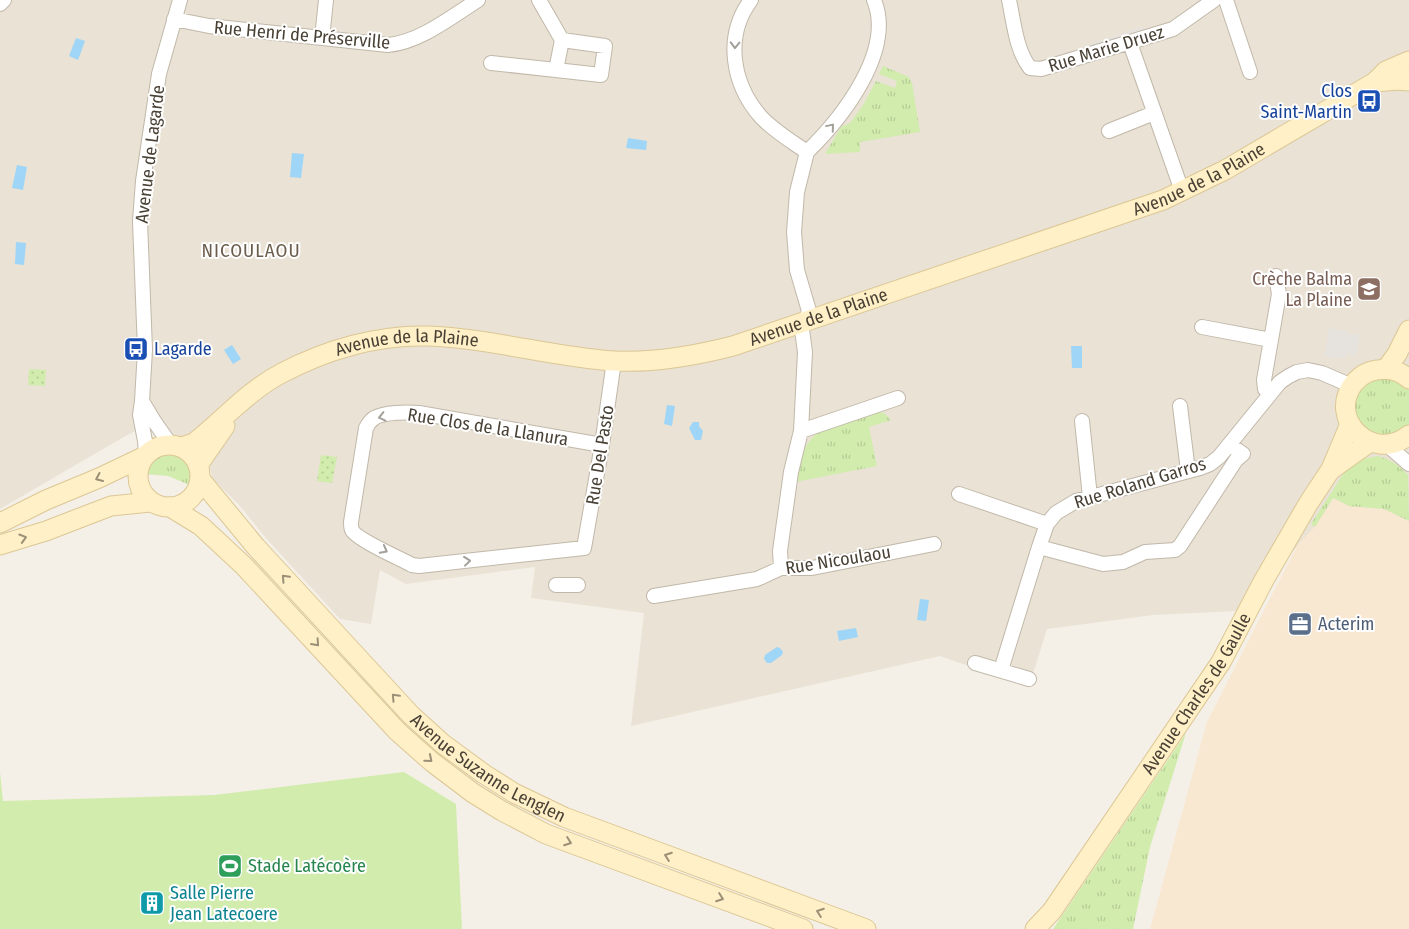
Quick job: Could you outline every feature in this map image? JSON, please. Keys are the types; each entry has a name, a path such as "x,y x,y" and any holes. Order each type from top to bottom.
{"street":[{"path":"0,4 4,0"},
{"name":"Avenue de Lagarde","path":"145,456 145,441 140,415 145,350 140,221 143,181 159,74 180,0"},
{"path":"322,38 326,0"},
{"name":"Rue Henri de Préserville","path":"174,19 209,26 388,45 400,44 413,39 478,0"},
{"path":"539,0 562,40 556,70"},
{"path":"751,0 738,22 734,39 735,64 742,86 753,107 761,117 781,134 808,152"},
{"path":"781,568 780,552 791,472 801,431 805,352 802,330 809,311 797,270 794,232 797,192 808,152 837,120 868,66 878,38 879,29 874,0"},
{"name":"Rue Marie Druez","path":"1010,0 1024,60 1030,68 1041,69 1172,29 1214,0"},
{"path":"1226,0 1250,72"},
{"path":"491,63 601,75 605,46 562,40"},
{"path":"1130,43 1182,191"},
{"name":"Avenue de la Plaine","path":"176,446 194,443 255,390 268,381 319,356 353,346 403,337 427,336 456,339 614,361 663,360 697,355 734,346 1126,214 1182,191 1225,170 1375,82 1386,72 1409,61"},
{"name":"Avenue de la Plaine","path":"1375,82 1409,81"},
{"path":"1109,131 1154,113"},
{"path":"1270,394 1265,389 1264,380 1279,294 1276,276"},
{"path":"1202,327 1271,340"},
{"path":"1386,369 1409,330"},
{"name":"Rue Del Pasto","path":"584,548 614,361"},
{"path":"1408,372 1386,369 1366,373 1352,386 1346,404 1347,417 1358,434 1378,443 1409,464"},
{"name":"Rue Roland Garros","path":"1001,670 1047,524 1056,513 1076,500 1210,464 1230,445 1280,382 1297,372 1308,370 1322,372 1352,386"},
{"path":"801,431 898,398"},
{"path":"142,401 148,413 176,446 190,453 199,472 197,488 191,497 178,506 170,507 158,506 150,502 141,491 137,478 138,467 145,456"},
{"name":"Avenue de la Plaine","path":"199,472 238,406"},
{"path":"1180,406 1188,471"},
{"name":"Rue Clos de la Llanura","path":"584,548 419,566 412,565 370,543 351,530 366,428 375,417 407,412 602,445"},
{"path":"1082,420 1090,497"},
{"name":"Avenue Charles de Gaulle","path":"1043,929 1052,911 1221,662 1264,580 1308,504 1331,469 1350,424"},
{"name":"Avenue Charles de Gaulle","path":"1331,469 1378,443 1400,441 1409,435"},
{"path":"1039,547 1103,564 1123,562 1145,552 1175,550 1180,546 1236,460 1243,454 1230,445"},
{"path":"0,523 145,456 157,447 176,446"},
{"name":"Avenue Suzanne Lenglen","path":"199,472 256,547 411,715 443,744 484,774 514,792 564,817 866,929"},
{"path":"959,494 1047,524"},
{"path":"0,545 46,531 111,506 150,502"},
{"name":"Avenue Suzanne Lenglen","path":"170,507 201,526 244,566 398,732 432,762 473,793 546,834 802,929"},
{"name":"Rue Nicoulaou","path":"654,596 757,579 781,568 812,568 934,544"},
{"path":"556,585 578,585"},
{"path":"975,663 1030,679"},
{"name":"Avenue Charles de Gaulle","path":"1035,929 1052,911"}],"shaded area":[{"path":"0,0 1409,0 1409,521 1384,509 1315,527 1238,611 1153,615 1047,629 1029,687 940,656 631,726 644,613 531,598 535,567 406,584 380,570 371,624 340,619 265,537 240,506 215,481 210,469 211,462 187,435 180,437 170,436 155,422 129,434 0,509"},
{"path":"1142,27 1147,30 1089,48 1092,43"},
{"path":"1329,328 1360,335 1356,356 1346,354 1346,359 1325,356"},
{"path":"1333,498 1349,506 1384,509 1409,521 1409,929 1150,929 1207,722 1298,544 1315,527"}],"green space":[{"path":"883,66 909,77 912,83 920,132 860,142 860,152 825,154 841,127 850,123 863,105 876,81 895,88 897,81 879,74"},
{"path":"29,369 46,370 45,386 28,385"},
{"path":"1389,376 1409,390 1409,423 1407,427 1389,437 1368,433 1355,417 1355,396 1369,380"},
{"path":"877,412 884,413 891,420 869,427 877,466 795,482 802,455 813,437 819,432"},
{"path":"173,451 187,460 189,464 192,474 190,485 168,476 145,474 148,464 154,457 163,452"},
{"path":"321,455 337,457 332,483 317,481"},
{"path":"1377,456 1394,463 1408,475 1409,521 1384,509 1349,506 1333,498 1315,527 1311,524 1349,465 1358,460"},
{"path":"1186,733 1150,847 1133,929 1053,929"},
{"name":"Stade Latécoère","path":"0,772 3,801 214,795 404,772 456,804 462,929 0,929"}],"water":[{"path":"76,38 85,41 78,60 69,56"},
{"path":"628,138 647,141 646,150 626,148"},
{"path":"292,153 304,154 301,178 290,177"},
{"path":"17,165 27,167 23,190 12,188"},
{"path":"16,242 26,243 24,265 15,264"},
{"path":"232,345 241,359 233,364 224,350"},
{"path":"1071,346 1082,346 1082,368 1072,368"},
{"path":"667,405 675,406 672,426 664,424"},
{"path":"693,422 699,422 699,426 703,431 701,440 695,440 689,428"},
{"path":"920,599 929,600 926,621 917,620"},
{"path":"856,628 858,637 839,641 837,631"},
{"path":"777,647 783,652 782,655 771,663 767,663 764,659 765,655"}],"place":[{"name":"Clos Saint-Martin","path":"1369,101"},
{"name":"Crèche Balma La Plaine","path":"1369,289"},
{"name":"Lagarde","path":"136,349"},
{"name":"Acterim","path":"1300,624"},
{"name":"Stade Latécoère","path":"230,866"},
{"name":"Salle Pierre Jean Latecoere","path":"152,903"}],"district":[{"name":"NICOULAOU","path":"251,250"}]}
